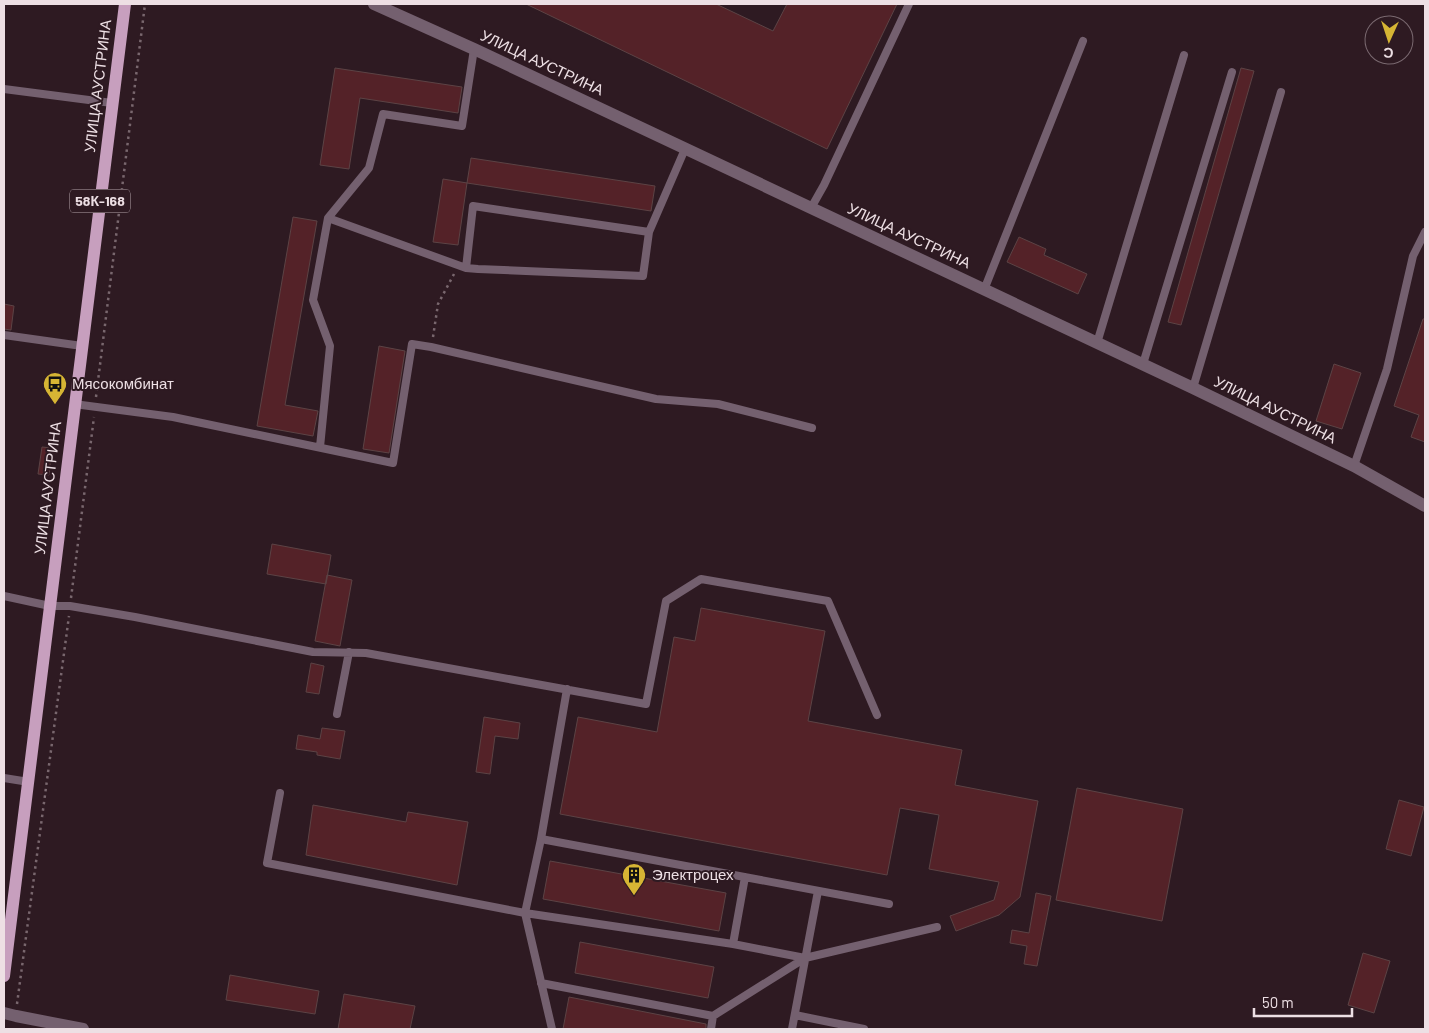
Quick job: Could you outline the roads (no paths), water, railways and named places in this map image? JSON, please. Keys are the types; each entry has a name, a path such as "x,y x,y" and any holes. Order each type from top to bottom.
{"main road":[{"name":"УЛИЦА АУСТРИНА","path":"4,976 125,4"}],"street":[{"name":"УЛИЦА АУСТРИНА","path":"374,4 474,49 1143,364 1354,466 1425,506"},
{"path":"10,1014 83,1029"}],"lane":[{"path":"811,208 824,185 909,4"},
{"path":"984,290 1083,41"},
{"path":"320,447 330,346 313,300 328,218 368,168 383,114 462,126 474,49"},
{"path":"1098,343 1184,55"},
{"path":"1143,364 1232,72"},
{"path":"4,89 112,103"},
{"path":"1193,388 1281,92"},
{"path":"328,218 462,267 488,270 642,276 649,232 685,149"},
{"path":"462,267 473,206 649,232"},
{"path":"1354,466 1388,370 1413,256 1425,232"},
{"path":"4,335 82,346"},
{"path":"74,404 173,417 393,463 412,344 656,399 718,404 812,428"},
{"path":"4,596 50,606 70,606 135,617 313,652 366,653 646,704 666,601 701,579 828,601 877,715"},
{"path":"337,714 349,652"},
{"path":"552,1029 525,913 541,839 567,689"},
{"path":"4,778 28,782"},
{"path":"280,793 267,863 525,913 733,944 805,958"},
{"path":"541,839 889,904"},
{"path":"733,944 746,877"},
{"path":"792,1029 818,891"},
{"path":"541,983 713,1016 805,958 938,927"},
{"path":"795,1015 864,1029"},
{"path":"711,1029 713,1016"}],"place":[{"name":"Мясокомбинат","path":"55,405"},
{"name":"Электроцех","path":"634,896"}]}
